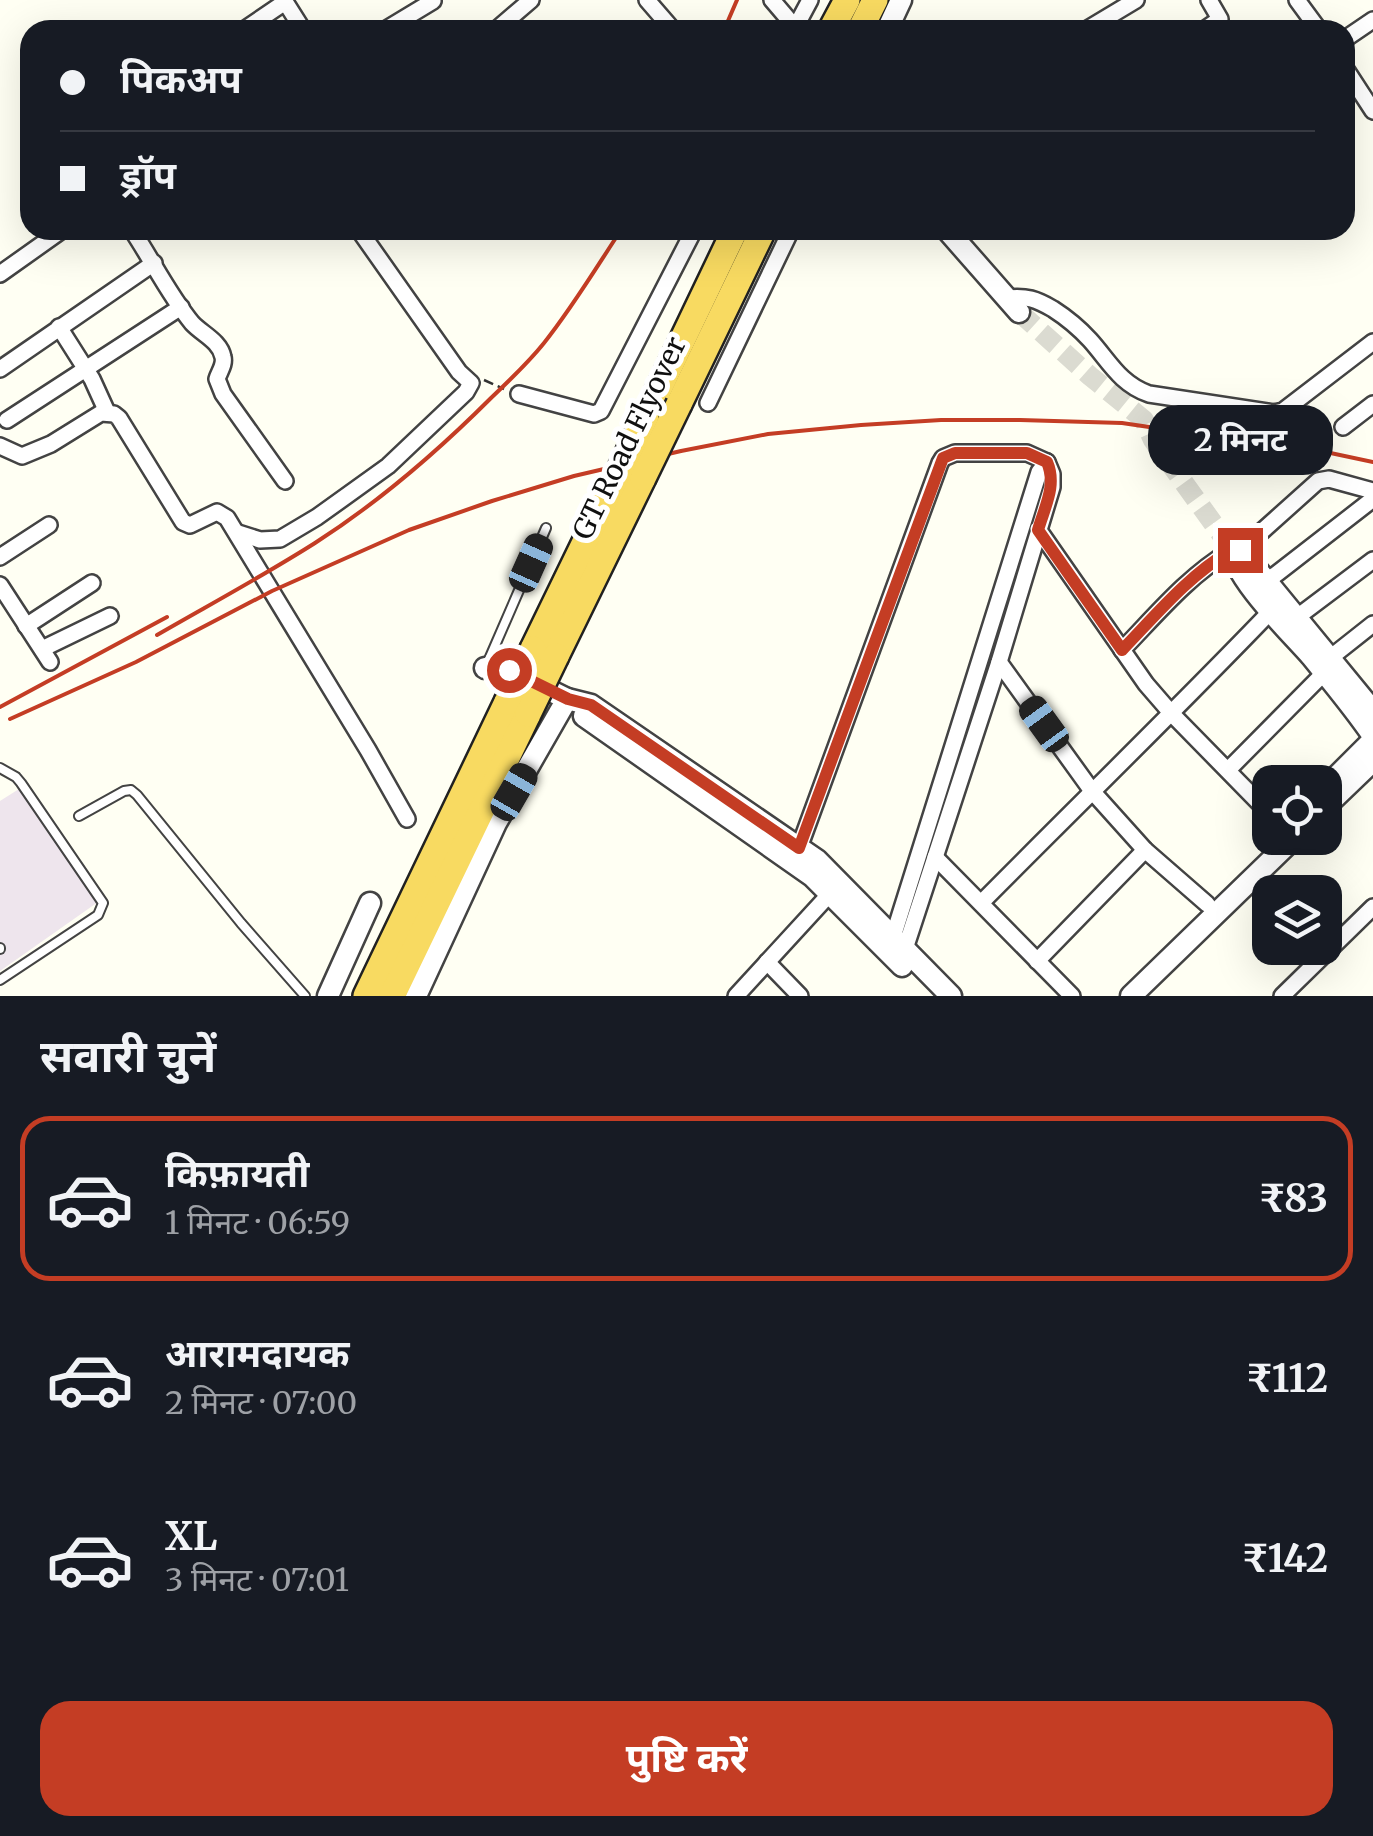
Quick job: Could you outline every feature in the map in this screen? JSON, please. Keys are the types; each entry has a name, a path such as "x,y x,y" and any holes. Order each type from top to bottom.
{"highway":[{"name":"GT Road Flyover","path":"631,474 646,416 730,240"},
{"name":"GT Road Flyover","path":"392,996 544,652 631,474 679,404 758,240"},
{"name":"GT Road Flyover","path":"366,996 518,708"}],"street":[{"path":"507,20 530,0"},
{"path":"648,0 665,20"},
{"path":"772,0 788,20"},
{"path":"1103,20 1136,0"},
{"path":"402,20 433,1"},
{"path":"260,20 288,2"},
{"path":"1355,83 1373,111"},
{"path":"0,274 48,240"},
{"path":"139,240 181,308 221,352 224,364 216,379 223,394 285,482"},
{"path":"238,533 260,540 280,540 317,517 388,466 471,384 365,240"},
{"path":"519,394 594,414 601,410 689,240"},
{"path":"708,403 786,240"},
{"path":"956,240 1013,305 1031,297 1062,315 1081,330 1118,374 1136,390 1148,394 1274,413 1284,411 1373,342"},
{"path":"0,368 154,263"},
{"path":"8,420 181,308"},
{"path":"59,328 108,412"},
{"path":"1343,427 1373,404"},
{"path":"0,446 22,456 51,444 93,417 114,414 124,424 183,522 190,525 217,512 238,533 407,819"},
{"path":"799,848 943,458 955,453 1027,453 1047,462 1052,487 999,662 936,857 899,943"},
{"path":"899,943 1039,472 1047,462"},
{"path":"1122,650 1188,582 1318,481 1329,479 1373,491"},
{"path":"1266,582 1373,499"},
{"path":"0,557 49,524"},
{"path":"1038,530 1146,684 1252,795"},
{"path":"1232,547 1296,618 1373,738 1342,770"},
{"path":"1232,547 1240,570 1271,611 1327,666 1369,696"},
{"path":"1296,618 1373,560"},
{"path":"26,626 92,583"},
{"path":"0,585 46,656 110,616"},
{"path":"982,903 1271,611"},
{"path":"1228,770 1327,666 1373,624"},
{"path":"999,662 1092,791 1145,850 1207,904"},
{"path":"485,668 502,667 568,699 591,705 817,860 835,888 932,996"},
{"path":"568,699 610,735 812,876 835,888 899,943 951,996"},
{"path":"416,996 496,823 568,699"},
{"path":"1342,791 1373,760"},
{"path":"1038,961 1145,850"},
{"path":"1114,996 1257,855"},
{"path":"1132,996 1277,855"},
{"path":"936,857 1072,996"},
{"path":"746,992 767,962 835,888"},
{"path":"328,996 370,903"},
{"path":"1282,996 1373,907"},
{"path":"767,962 800,996"}],"lane":[{"path":"485,668 546,528"},
{"path":"0,768 21,783 103,903 98,915 0,980"},
{"path":"78,816 131,790 306,996"}],"path":[{"path":"471,384 483,380 519,394"}],"shaded area":[{"path":"19,789 98,902 0,971 0,801"}],"tunnel":[{"path":"1019,312 1144,420 1153,440 1226,541"}],"railway":[{"path":"728,20 737,0"},
{"path":"157,635 315,543 428,457 538,350 614,240"},
{"path":"10,719 136,662 272,591 409,530 574,476 768,434 941,420 1122,423 1260,438 1373,462"},
{"path":"0,707 167,617"}],"route":[{"path":"509,670 568,699 591,705 799,848 943,458 955,453 1027,453 1047,462 1052,487 1038,530 1122,650 1188,582 1230,551 1230,545 1240,550"}]}
